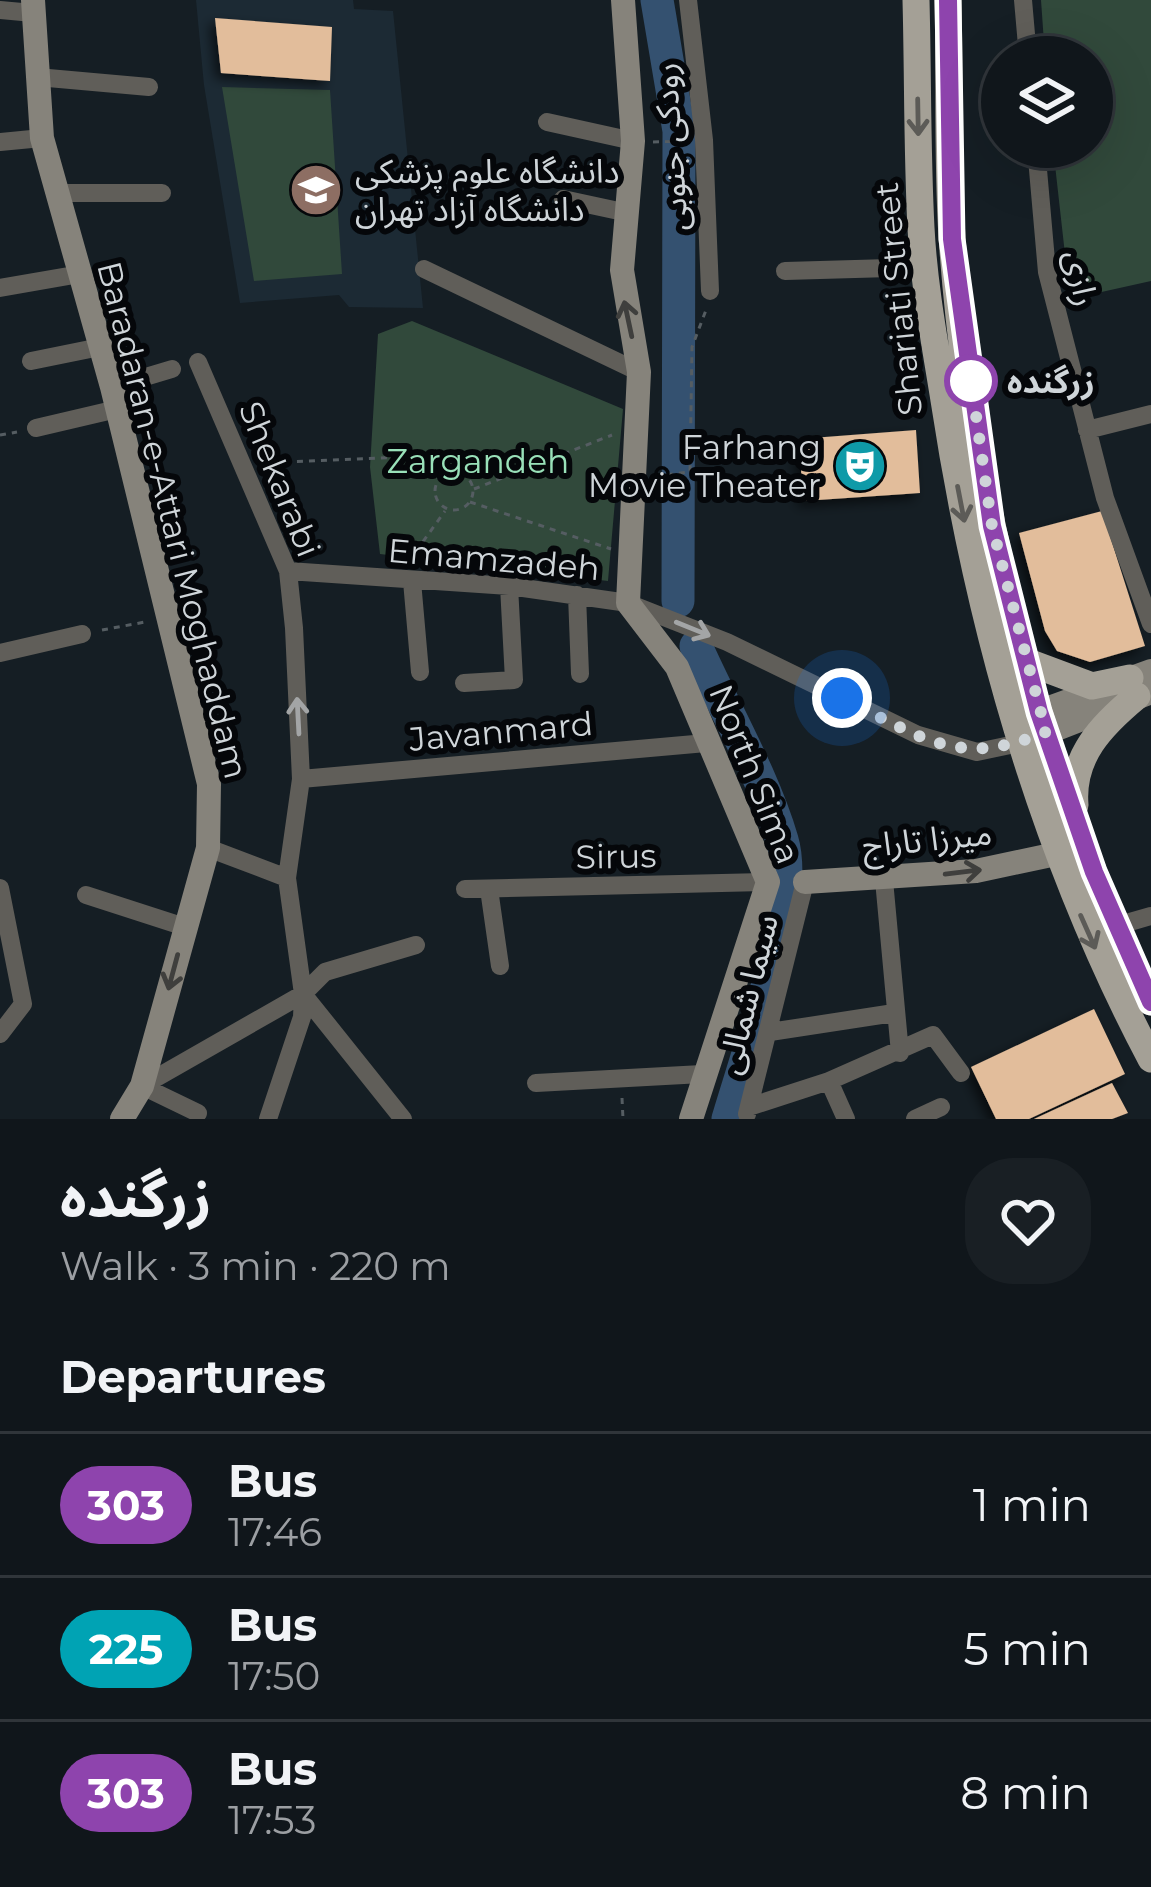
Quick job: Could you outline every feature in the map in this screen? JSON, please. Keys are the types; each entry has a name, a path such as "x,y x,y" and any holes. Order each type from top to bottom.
{"main road":[{"name":"Shariati Street","path":"916,0 925,267 968,538 1030,727 1056,854 1107,976 1151,1059"},
{"name":"Shariati Street","path":"948,0 952,239 992,526 1025,661 1030,727 1076,821 1151,1002"},
{"path":"1025,661 1048,674 1092,686 1142,684"},
{"path":"1076,821 1074,791 1089,743 1142,684"}],"street":[{"path":"623,0 642,142 622,270 639,372 628,603"},
{"name":"رودکی جنوبی","path":"688,0 704,140 710,290"},
{"path":"1023,0 1026,36"},
{"path":"0,10 33,6"},
{"name":"Baradaran-e-Attari Moghaddam","path":"33,6 42,137 114,398 209,784 208,848 142,1086 122,1119"},
{"path":"37,77 149,87"},
{"path":"547,122 642,142"},
{"path":"0,142 42,137"},
{"name":"رازی","path":"1038,168 1047,272 1105,498 1151,624"},
{"path":"55,193 162,193"},
{"path":"563,199 628,213"},
{"path":"785,272 925,267"},
{"path":"424,269 639,372"},
{"path":"0,288 80,274"},
{"path":"31,361 100,347"},
{"name":"Shekarabi","path":"198,362 288,571 301,779 287,878 303,994 302,1017 268,1119"},
{"path":"36,428 172,369"},
{"path":"1087,430 1151,414"},
{"name":"Emamzadeh","path":"288,571 509,586 628,603 727,642 918,736 977,752 1030,727"},
{"path":"404,580 420,672"},
{"path":"464,683 514,680 509,586"},
{"path":"577,595 580,674"},
{"name":"North Sima","path":"628,603 677,667 768,882 691,1119"},
{"path":"0,653 82,634"},
{"path":"1030,727 1142,684"},
{"name":"Javanmard","path":"301,779 706,743"},
{"path":"208,848 287,878"},
{"name":"میرزا تاراج","path":"805,882 976,871 1056,854"},
{"path":"884,880 900,1053"},
{"name":"Sirus","path":"465,889 768,882"},
{"name":"سیما شمالی","path":"747,1113 805,882"},
{"path":"489,889 500,966"},
{"path":"86,896 185,927"},
{"path":"0,1034 23,1004 1,899"},
{"path":"1116,926 1151,916"},
{"path":"142,1086 303,994 325,972 416,944"},
{"path":"303,994 403,1119"},
{"path":"770,1032 895,1013"},
{"path":"747,1113 935,1036 961,1072"},
{"path":"536,1083 702,1074"},
{"path":"829,1081 846,1119"},
{"path":"142,1086 198,1113"},
{"path":"915,1119 941,1107"}],"path":[{"path":"642,142 693,141"},
{"path":"662,474 690,472 692,347 710,290"},
{"path":"474,489 636,426"},
{"path":"244,464 407,458 439,478"},
{"path":"439,478 457,472 474,489"},
{"path":"439,478 435,496 446,509"},
{"path":"470,502 474,489"},
{"path":"404,580 446,509 470,502 629,555"},
{"path":"82,634 165,618"},
{"path":"622,1078 622,1119"}],"shaded area":[{"name":"دانشگاه علوم پزشکی دانشگاه آزاد تهران","path":"196,0 353,0 354,9 393,11 423,308 349,307 339,295 240,303 204,85"}],"green space":[{"path":"1041,0 1151,0 1151,281 1070,299 1055,168 1113,168 1113,36 1044,36"},
{"path":"222,87 330,90 342,274 254,281"},
{"name":"Zargandeh","path":"412,321 623,409 608,581 380,554 370,467 378,334"}],"building":[{"path":"215,18 332,27 330,81 221,73"},
{"name":"Farhang Movie Theater","path":"916,430 920,493 803,501 799,439"},
{"path":"1102,511 1145,646 1090,662 1057,651 1045,631 1019,533"},
{"path":"1094,1009 1125,1074 1029,1119 996,1119 971,1067"},
{"path":"1112,1083 1128,1113 1112,1119 1034,1119"}],"waterway":[{"path":"657,0 679,131 678,601"},
{"path":"696,646 764,791 782,840 786,867 769,979 728,1119"}],"bus line":[{"name":"303","path":"948,0 952,239 992,526 1039,712 1094,872 1151,1002"}],"place":[{"name":"دانشگاه علوم پزشکی دانشگاه آزاد تهران","path":"316,190"},
{"name":"زرگنده","path":"971,381"},
{"name":"Farhang Movie Theater","path":"860,466"}],"route":[{"path":"842,698 918,736 962,750 993,750 1046,732 992,526 970,374 971,381"}]}
